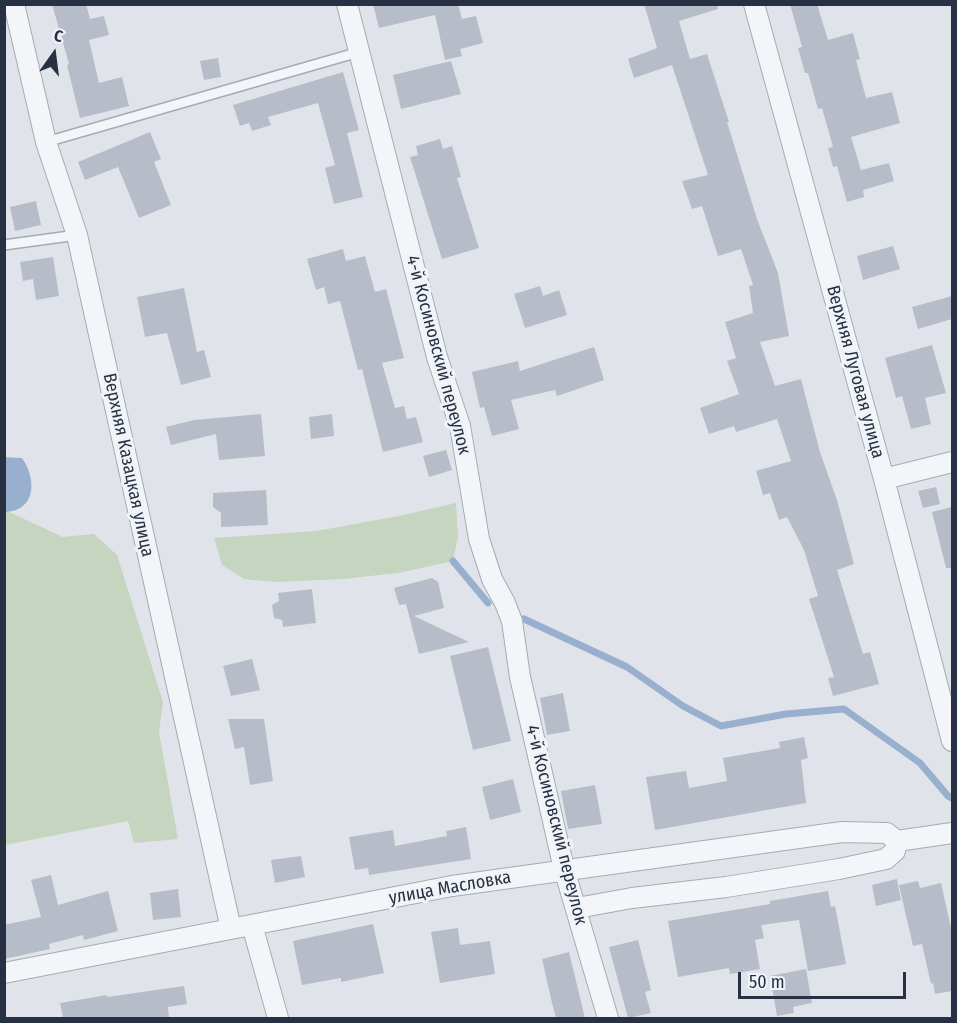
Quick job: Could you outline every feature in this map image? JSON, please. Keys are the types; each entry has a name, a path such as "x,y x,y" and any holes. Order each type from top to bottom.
{"street":[{"name":"Верхняя Казацкая улица","path":"14,4 46,142 77,235 231,929"},
{"name":"4-й Косиновский переулок","path":"347,4 437,357 460,426 479,539 492,579 506,603 512,621 520,677 564,869 608,1018"},
{"name":"Верхняя Луговая улица","path":"754,4 884,479 952,741"},
{"path":"884,479 952,462"},
{"name":"улица Масловка","path":"4,974 452,886 564,869 842,832 887,833 897,840 952,833"},
{"path":"577,909 632,898 726,887 886,859 895,850 897,840"},
{"path":"252,925 278,1018"}],"lane":[{"path":"46,142 359,52"},
{"path":"4,245 77,235"}],"green space":[{"path":"456,503 458,537 453,561 398,573 343,579 275,582 244,579 222,565 214,538 316,531"},
{"path":"4,512 9,512 63,537 94,534 117,555 163,702 159,732 178,839 134,843 128,821 5,845"}],"water":[{"path":"4,457 22,458 27,466 31,484 31,492 23,506 5,512"}],"building":[{"path":"52,4 86,4 90,19 104,16 109,35 89,40 99,83 122,77 129,106 80,118 67,65 69,64"},
{"path":"373,4 458,4 462,19 476,16 483,43 460,49 462,56 445,60 435,15 379,28"},
{"path":"644,4 717,4 718,9 679,21 690,59 707,54 757,219 778,273 789,336 760,342 775,386 801,379 820,452 837,500 854,564 837,570 863,654 870,652 879,684 833,696 828,678 834,677 809,599 818,596 804,550 787,517 779,520 770,493 763,495 756,471 791,461 777,419 736,432 734,426 709,434 700,408 739,394 727,361 736,358 725,322 753,313 749,286 753,285 741,249 718,256 702,206 692,209 682,181 708,175 672,65 634,78 628,59 657,48"},
{"path":"790,4 817,4 828,40 853,33 860,59 856,60 866,98 892,92 900,123 851,137 861,170 889,163 894,181 863,190 864,197 847,202 837,166 833,167 828,148 833,147 822,108 818,109 808,73 805,73 798,48 802,47"},
{"path":"218,58 221,77 204,80 200,61"},
{"path":"451,61 461,94 401,109 393,75"},
{"path":"343,72 359,130 347,133 363,197 334,204 325,168 335,165 318,103 268,117 271,125 252,131 249,123 240,126 233,105"},
{"path":"150,132 161,159 154,162 171,205 139,218 118,167 85,180 78,162"},
{"path":"440,139 443,149 452,146 461,177 457,178 479,248 442,259 410,157 418,155 416,146"},
{"path":"36,201 41,225 15,231 10,207"},
{"path":"893,246 900,269 863,280 857,256"},
{"path":"343,249 346,261 365,256 375,292 386,289 404,358 382,363 395,408 404,406 407,419 416,417 423,442 383,452 362,369 358,370 340,301 328,304 324,287 316,290 307,259"},
{"path":"53,257 59,296 36,300 33,279 23,281 20,262"},
{"path":"540,286 543,296 559,290 567,315 525,328 514,294"},
{"path":"184,288 197,352 204,350 211,377 181,385 167,333 145,337 137,297"},
{"path":"952,296 952,319 918,329 912,307"},
{"path":"932,345 946,393 925,398 931,424 911,429 902,396 896,398 885,358"},
{"path":"594,347 604,380 557,396 555,390 511,400 519,429 492,436 484,407 480,408 472,372 518,361 520,371"},
{"path":"261,414 265,456 219,460 216,434 171,445 166,427 194,420"},
{"path":"332,414 334,436 311,439 309,417"},
{"path":"446,450 452,470 429,477 423,456"},
{"path":"936,487 940,504 923,508 918,491"},
{"path":"266,490 268,525 221,527 221,513 213,507 213,493"},
{"path":"952,507 952,568 946,568 932,512"},
{"path":"432,578 438,582 444,608 414,616 469,642 419,654 406,604 399,605 394,588"},
{"path":"312,589 316,623 283,627 282,620 274,618 272,605 279,601 278,593"},
{"path":"488,647 511,741 473,750 450,656"},
{"path":"252,659 260,690 231,696 223,666"},
{"path":"563,693 570,731 547,735 540,698"},
{"path":"228,719 264,719 273,781 250,785 244,747 235,749"},
{"path":"804,737 808,758 801,760 806,803 655,830 646,777 686,771 689,788 727,781 723,758 780,748 779,742"},
{"path":"513,779 521,812 490,820 482,787"},
{"path":"595,785 602,824 568,829 561,791"},
{"path":"466,827 471,859 369,875 368,868 355,870 349,837 393,830 395,846 447,836 446,831"},
{"path":"301,856 305,877 275,883 271,860"},
{"path":"51,875 58,905 108,891 118,931 84,940 83,935 49,944 50,949 4,959 4,925 41,917 31,880"},
{"path":"897,879 901,900 876,906 872,885"},
{"path":"918,881 920,888 941,883 952,932 952,991 935,994 922,944 913,946 899,885"},
{"path":"178,889 181,917 153,920 150,893"},
{"path":"828,891 831,907 835,906 846,964 808,971 799,920 761,925 764,938 755,940 760,969 730,974 729,968 678,977 668,921 770,904 770,901"},
{"path":"373,924 384,973 341,982 341,978 302,985 293,941"},
{"path":"458,928 460,945 490,941 495,974 440,983 431,932"},
{"path":"638,940 651,990 645,992 651,1013 628,1018 609,947"},
{"path":"569,952 585,1018 556,1018 552,1003 542,959"},
{"path":"806,969 812,1003 793,1007 794,1013 777,1016 770,976"},
{"path":"184,986 187,1004 168,1007 169,1018 63,1018 60,1003 107,995 107,997"}],"waterway":[{"path":"453,561 488,603"},
{"path":"524,619 627,667 683,706 721,726 786,714 844,709 920,763 952,798"}]}
